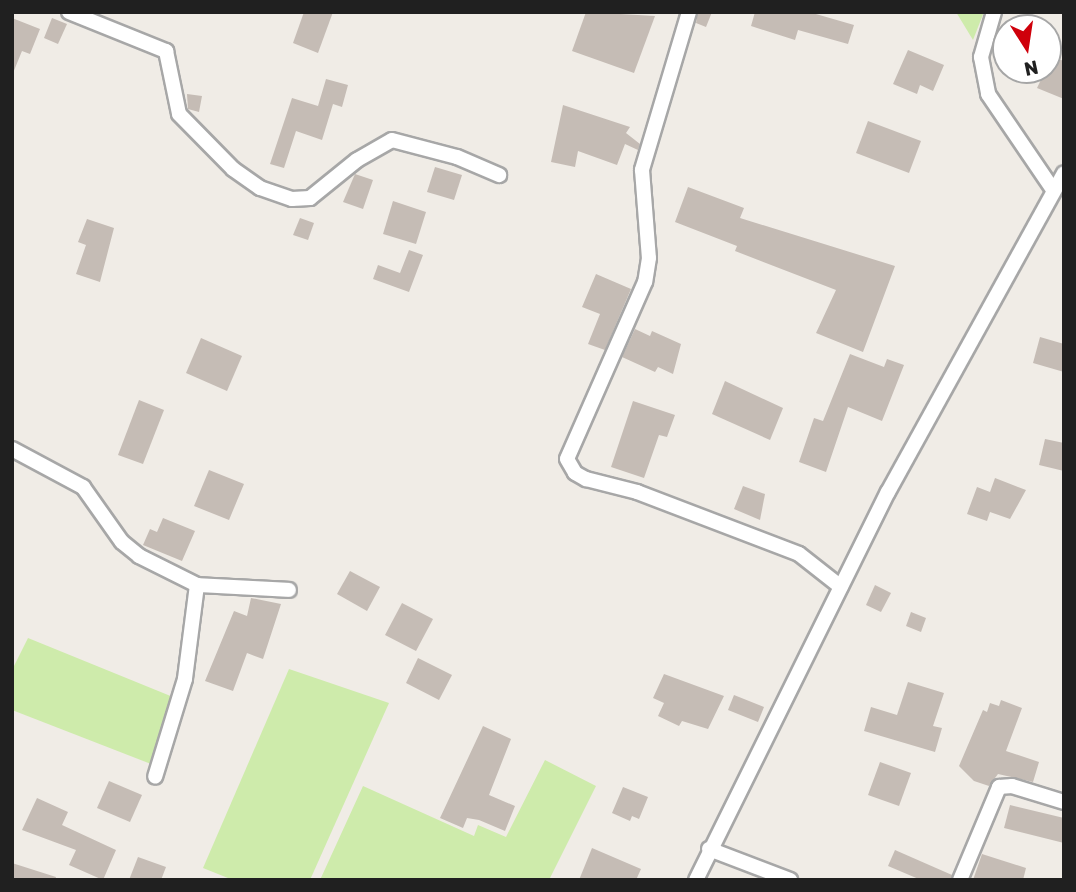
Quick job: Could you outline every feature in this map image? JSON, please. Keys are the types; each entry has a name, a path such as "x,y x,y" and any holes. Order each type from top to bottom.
{"street":[{"path":"69,12 166,51 179,114 233,169 260,188 292,199 310,198 357,160 392,140 457,158 499,175"},
{"path":"689,12 642,170 649,258 645,282 567,459 575,473 586,479 637,492 799,554 841,587"},
{"path":"993,12 981,57 988,94 1054,191"},
{"path":"695,880 841,587 1064,173"},
{"path":"12,449 83,487 122,542 139,556 197,585 289,590"},
{"path":"155,777 185,680 197,585"},
{"path":"960,880 999,787 1012,786 1064,802"},
{"path":"709,849 790,880"}],"green space":[{"path":"956,12 984,12 973,40"},
{"path":"28,638 173,697 151,764 12,710 12,670"},
{"path":"289,669 389,703 310,880 233,880 203,868"},
{"path":"545,760 596,786 549,880 320,880 363,786 474,836 478,825 506,837"}],"building":[{"path":"304,12 333,12 318,53 293,43"},
{"path":"586,12 655,16 634,73 572,51"},
{"path":"698,12 712,12 706,27 696,23"},
{"path":"755,12 809,12 854,25 848,44 798,30 795,40 751,26"},
{"path":"12,18 40,29 30,54 22,51 13,73"},
{"path":"52,18 67,24 58,44 44,38"},
{"path":"908,50 944,65 933,91 920,85 917,94 893,84"},
{"path":"1062,60 1064,61 1064,99 1037,88 1039,84 1062,84"},
{"path":"326,79 348,85 342,107 333,104 322,140 296,131 284,168 270,164 292,98 318,106"},
{"path":"187,94 202,96 199,112 188,109"},
{"path":"563,105 630,127 626,133 640,144 638,150 625,144 617,165 578,151 575,167 551,162"},
{"path":"868,121 921,141 909,173 856,153"},
{"path":"435,167 462,175 454,200 427,192"},
{"path":"355,174 373,180 363,209 343,202"},
{"path":"688,187 744,208 740,218 895,266 863,352 816,333 836,290 735,251 737,246 675,222"},
{"path":"393,201 426,212 416,244 383,234"},
{"path":"300,218 314,223 308,240 293,235"},
{"path":"87,219 114,228 100,282 76,274 86,245 78,242"},
{"path":"409,250 423,255 409,292 373,279 378,265 400,273"},
{"path":"596,274 631,289 605,350 588,344 600,314 582,307"},
{"path":"635,329 650,336 652,331 681,344 673,374 658,367 655,372 622,357"},
{"path":"1040,337 1064,344 1064,372 1033,363"},
{"path":"201,338 242,356 227,391 186,373"},
{"path":"850,354 884,367 887,359 904,365 882,421 848,407 826,472 799,462 814,418 823,421"},
{"path":"725,381 783,408 770,440 712,414"},
{"path":"139,400 164,410 143,464 118,455"},
{"path":"633,401 675,415 667,437 659,435 644,478 611,467"},
{"path":"1045,439 1064,443 1064,471 1039,465"},
{"path":"209,470 244,484 229,520 194,506"},
{"path":"995,478 1026,490 1010,519 990,512 987,521 967,514 977,487 990,492"},
{"path":"743,486 765,494 760,520 734,509"},
{"path":"163,518 195,531 182,561 143,545 150,529 157,532"},
{"path":"350,571 380,587 367,611 337,594"},
{"path":"875,585 891,593 881,612 866,605"},
{"path":"251,598 281,604 263,659 247,653 233,691 205,681 234,611 247,616"},
{"path":"402,603 433,619 416,651 385,635"},
{"path":"911,612 926,618 921,632 906,626"},
{"path":"418,658 452,675 439,700 406,683"},
{"path":"664,674 724,696 708,729 682,721 679,726 658,716 664,703 653,698"},
{"path":"908,682 944,693 933,726 942,728 935,752 864,731 871,707 897,715"},
{"path":"734,695 764,707 758,722 728,710"},
{"path":"1001,700 1022,708 1006,751 1039,762 1033,782 998,774 989,786 974,781 959,766 983,710 987,712 990,703 999,706"},
{"path":"483,726 511,739 489,795 515,806 505,831 479,820 467,818 463,828 440,818"},
{"path":"880,762 911,773 899,806 868,795"},
{"path":"109,781 142,795 130,822 97,808"},
{"path":"623,787 648,797 639,819 632,816 630,821 612,813"},
{"path":"37,798 68,812 62,825 116,850 103,880 69,865 76,850 22,830"},
{"path":"1010,805 1064,818 1064,843 1004,828"},
{"path":"592,848 641,869 636,880 579,880"},
{"path":"895,850 952,875 951,880 921,880 888,866"},
{"path":"982,854 1026,868 1023,880 973,880"},
{"path":"138,857 166,867 161,880 129,880"},
{"path":"12,863 56,877 55,880 12,880"}]}
